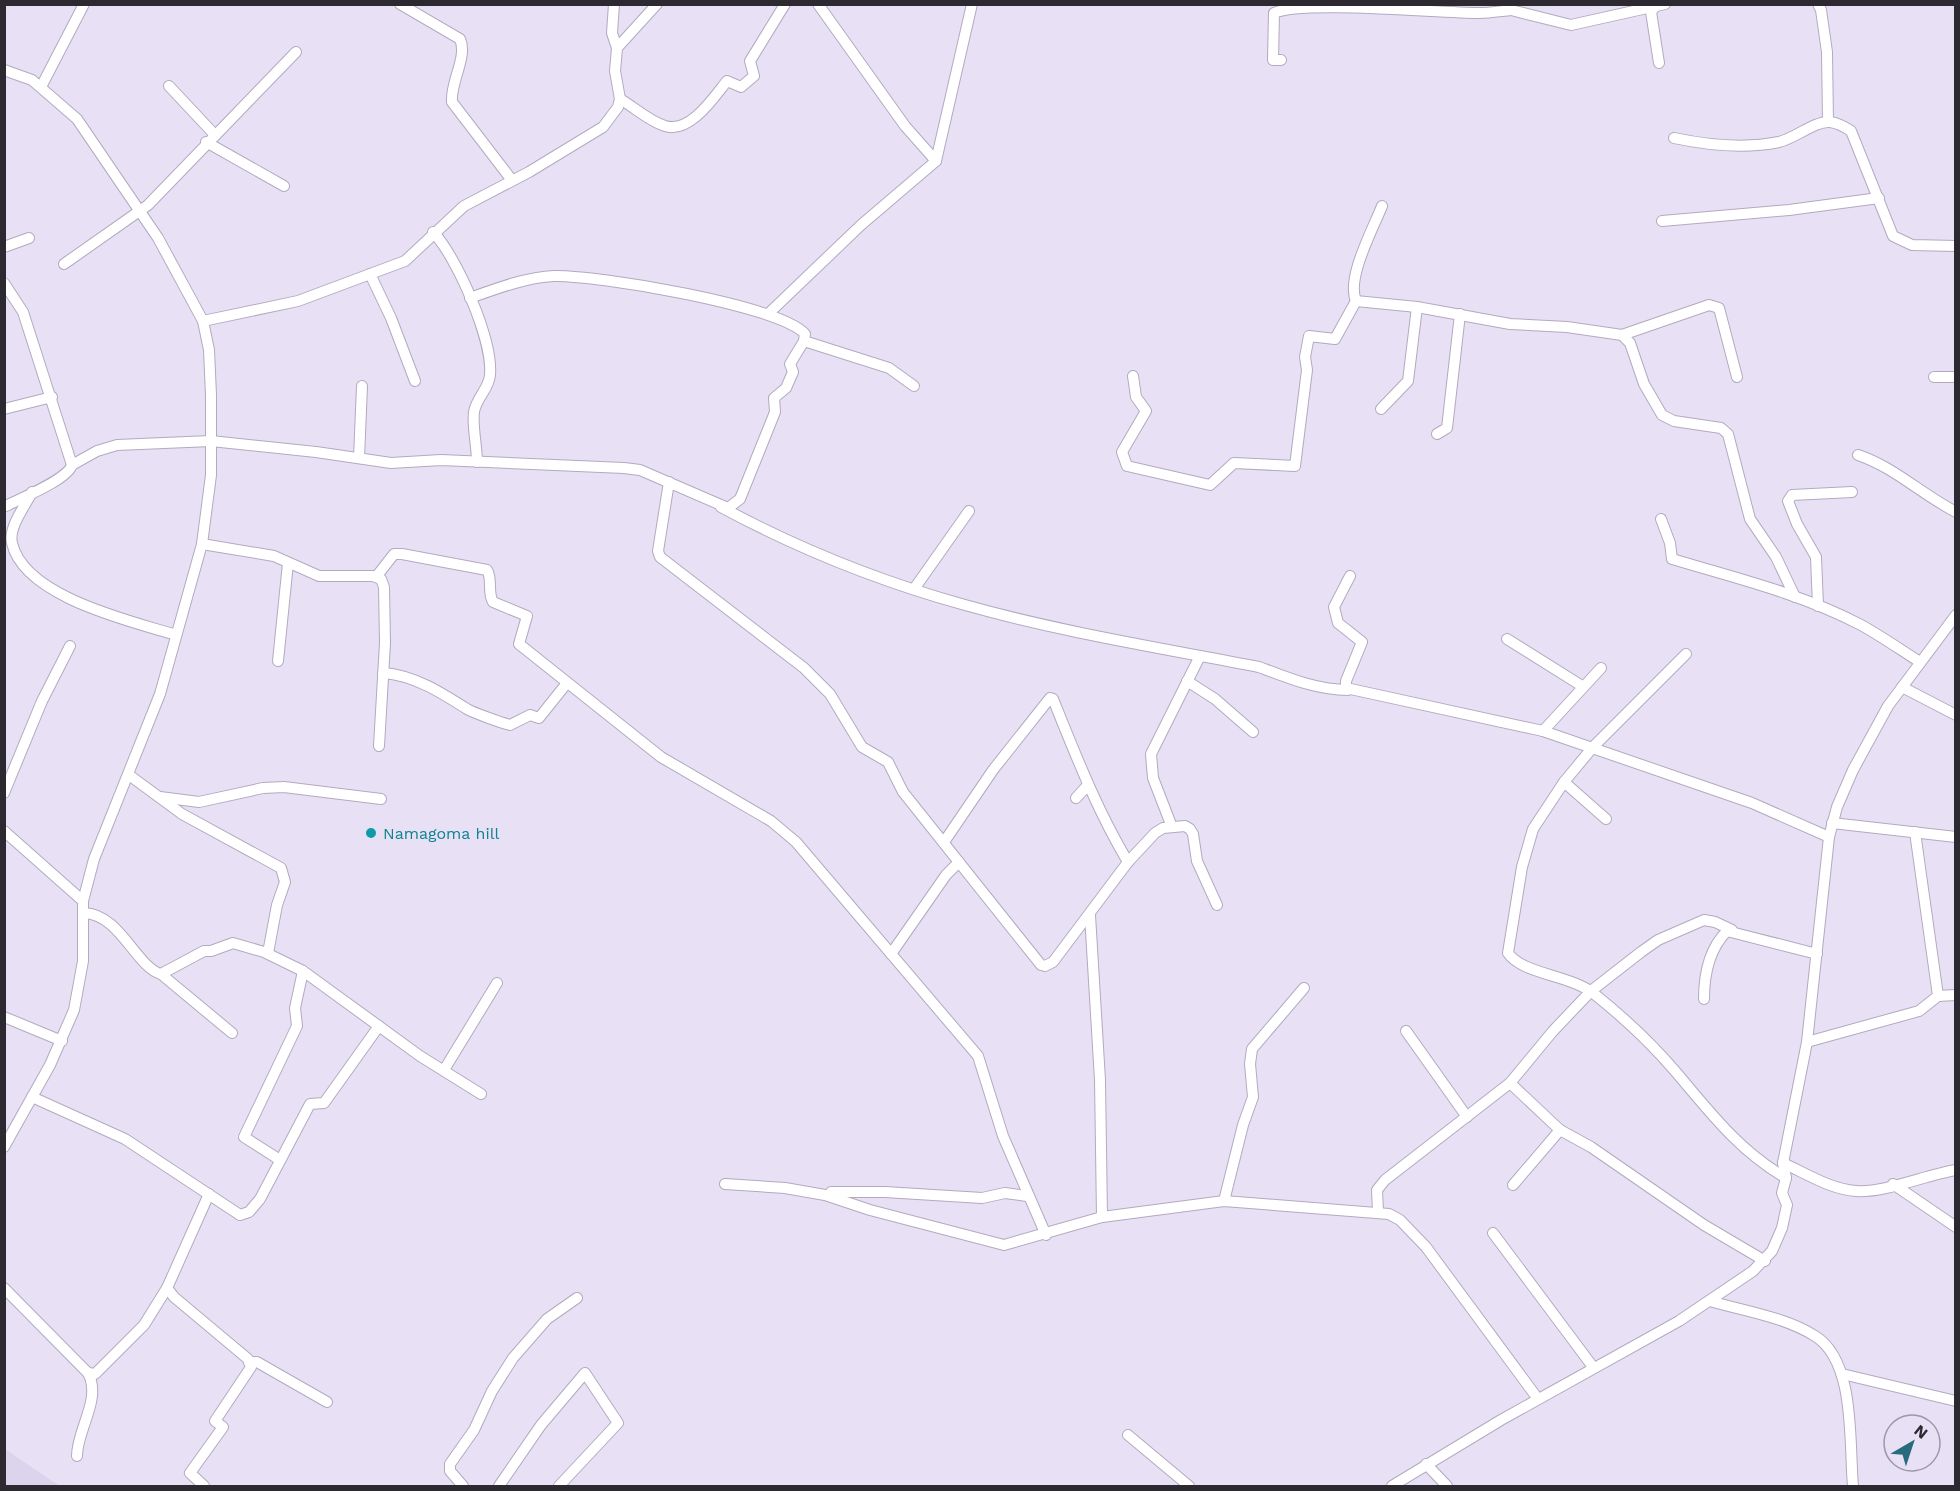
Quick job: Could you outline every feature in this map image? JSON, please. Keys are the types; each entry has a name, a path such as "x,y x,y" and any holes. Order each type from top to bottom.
{"street":[{"path":"42,87 84,4"},
{"path":"400,4 460,39 462,51 451,93 452,102 511,179"},
{"path":"203,321 298,301 405,261 417,252 433,232 464,206 603,127 618,107 620,99 615,71 617,48 612,33 614,4"},
{"path":"617,48 657,4"},
{"path":"620,99 663,126 673,128 693,119 728,81 741,87 754,76 750,61 784,4"},
{"path":"818,4 910,133 936,161"},
{"path":"768,314 861,225 936,161 972,4"},
{"path":"1818,4 1827,52 1828,122"},
{"path":"1281,60 1273,60 1273,49 1274,13 1282,7 1331,6 1480,13 1510,7 1571,25 1660,5"},
{"path":"1659,63 1651,12 1660,5"},
{"path":"64,264 148,205 210,138 296,52"},
{"path":"4,70 32,80 42,87 90,134 168,256 203,321 210,350 211,441 210,495 202,544 160,694 94,859 83,901 81,984 62,1041 32,1097 8,1131 4,1147"},
{"path":"169,86 210,138 284,186"},
{"path":"1674,138 1704,144 1759,144 1794,137 1828,122 1851,131 1893,236 1899,241 1921,246 1956,246"},
{"path":"1662,221 1789,210 1879,198"},
{"path":"1133,376 1136,396 1146,411 1122,452 1127,466 1210,485 1234,463 1295,466 1309,336 1335,339 1356,301 1353,293 1364,244 1382,206"},
{"path":"433,232 446,245 455,262 482,327 490,359 490,377 474,410 477,462"},
{"path":"4,248 28,238"},
{"path":"370,274 392,318 415,381"},
{"path":"72,465 97,451 117,445 211,441 391,463 441,460 624,468 640,470 728,508 740,499 776,412 774,398 786,388 793,372 790,364 804,341 805,334 800,328 768,314 624,283 552,276 470,298"},
{"path":"4,283 23,312 52,397 62,440 72,465 70,471 6,506"},
{"path":"1356,301 1417,307 1510,324 1567,327 1622,335 1709,305 1719,308 1737,377"},
{"path":"1381,409 1408,381 1417,307"},
{"path":"1437,434 1447,428 1460,314"},
{"path":"1622,335 1630,343 1644,384 1662,415 1674,421 1721,428 1728,434 1750,519 1776,557 1795,597"},
{"path":"804,341 889,368 914,386"},
{"path":"1934,377 1956,377"},
{"path":"359,458 362,386"},
{"path":"4,409 52,397"},
{"path":"1858,455 1888,468 1896,477 1956,513"},
{"path":"669,482 658,551 660,557 760,632 824,687 862,747 888,762 903,792 1041,965 1045,966 1053,962 1128,862 1155,833 1172,827 1185,826 1193,834 1197,861 1217,905"},
{"path":"32,492 15,526 11,542 28,572 73,600 104,613 176,635"},
{"path":"1818,606 1816,557 1797,524 1788,501 1792,495 1852,492"},
{"path":"697,494 756,526 831,558 964,605 1040,624 1259,667 1292,680 1330,690 1348,690 1543,731 1593,747 1641,767 1752,803 1829,837"},
{"path":"914,589 969,511"},
{"path":"1661,519 1670,543 1672,559 1818,606 1860,625 1920,662"},
{"path":"202,544 274,556 319,576 376,577"},
{"path":"376,577 394,554 482,567 491,576 490,597 493,602 527,616 519,644 661,757 771,821 796,842 978,1056 1003,1136 1027,1196 1046,1235"},
{"path":"278,661 288,563"},
{"path":"1348,690 1345,686 1346,681 1362,642 1338,623 1334,607 1350,576"},
{"path":"376,577 384,587 383,673 378,746"},
{"path":"1392,1486 1426,1464 1710,1301 1765,1261 1775,1246 1787,1206 1782,1193 1786,1178 1783,1163 1807,1042 1832,823 1853,770 1902,687 1956,615"},
{"path":"1507,639 1582,686"},
{"path":"4,793 42,701 70,646"},
{"path":"1686,654 1593,747 1564,783 1533,829 1527,846 1508,953 1524,966 1564,977 1591,992 1673,1069 1704,1109 1734,1140 1786,1178"},
{"path":"1172,827 1154,778 1151,754 1200,656"},
{"path":"1543,731 1601,668"},
{"path":"383,673 400,674 441,692 468,709 510,725 530,715 538,718 567,683"},
{"path":"1187,681 1215,699 1252,732"},
{"path":"1902,687 1956,715"},
{"path":"944,842 993,770 1050,698 1053,699 1088,786 1108,828 1128,862"},
{"path":"129,775 182,814 281,868 285,882 277,905 268,953"},
{"path":"1564,783 1606,819"},
{"path":"1076,798 1088,786"},
{"path":"159,797 199,802 263,788 284,787 381,799"},
{"path":"1832,823 1956,837"},
{"path":"4,831 83,901"},
{"path":"1915,832 1938,996"},
{"path":"891,954 946,875 959,862"},
{"path":"84,913 107,922 135,948 146,964 232,1034"},
{"path":"1090,915 1100,1080 1102,1217"},
{"path":"1378,1212 1377,1190 1384,1180 1510,1083 1553,1031 1591,992 1658,940 1704,920 1715,921 1732,930 1817,954"},
{"path":"1704,999 1706,970 1711,954 1723,935 1732,930"},
{"path":"161,974 204,951 211,951 233,943 268,953 303,971 379,1026 481,1094"},
{"path":"280,1160 244,1137 297,1026 295,1008 303,971"},
{"path":"444,1070 497,983"},
{"path":"1224,1201 1243,1125 1253,1097 1250,1064 1252,1049 1304,988"},
{"path":"1807,1042 1919,1011 1938,996 1956,995"},
{"path":"4,1017 62,1041"},
{"path":"32,1097 125,1139 240,1215 249,1212 260,1199 310,1104 324,1102 333,1093 379,1026"},
{"path":"1406,1031 1467,1117"},
{"path":"1510,1083 1560,1130 1591,1147 1681,1209 1765,1261"},
{"path":"1513,1185 1560,1130"},
{"path":"1783,1163 1826,1183 1848,1190 1868,1191 1956,1170"},
{"path":"725,1184 810,1192 885,1192 981,1198 1005,1193 1027,1196"},
{"path":"1893,1184 1956,1227"},
{"path":"810,1192 984,1242 1004,1245 1046,1235 1102,1217 1224,1201 1303,1210 1378,1212 1400,1220 1426,1247 1538,1399"},
{"path":"88,1373 96,1374 144,1325 167,1288 209,1194"},
{"path":"1493,1233 1593,1367"},
{"path":"4,1288 88,1373 93,1383 92,1400 77,1443 77,1456"},
{"path":"167,1288 249,1362 251,1367 215,1421 223,1427 190,1473 204,1486"},
{"path":"463,1486 450,1471 450,1464 474,1430 501,1376 547,1319 577,1298"},
{"path":"1710,1301 1810,1333 1829,1349 1842,1374 1853,1486"},
{"path":"249,1362 257,1362 327,1402"},
{"path":"499,1486 542,1425 585,1373 618,1423 559,1486"},
{"path":"1842,1374 1956,1401"},
{"path":"1128,1435 1189,1486"},
{"path":"1426,1464 1447,1486"}],"shaded area":[{"path":"5,1449 52,1481 61,1486 5,1486"}],"place":[{"name":"Namagoma hill","path":"371,833"}]}
